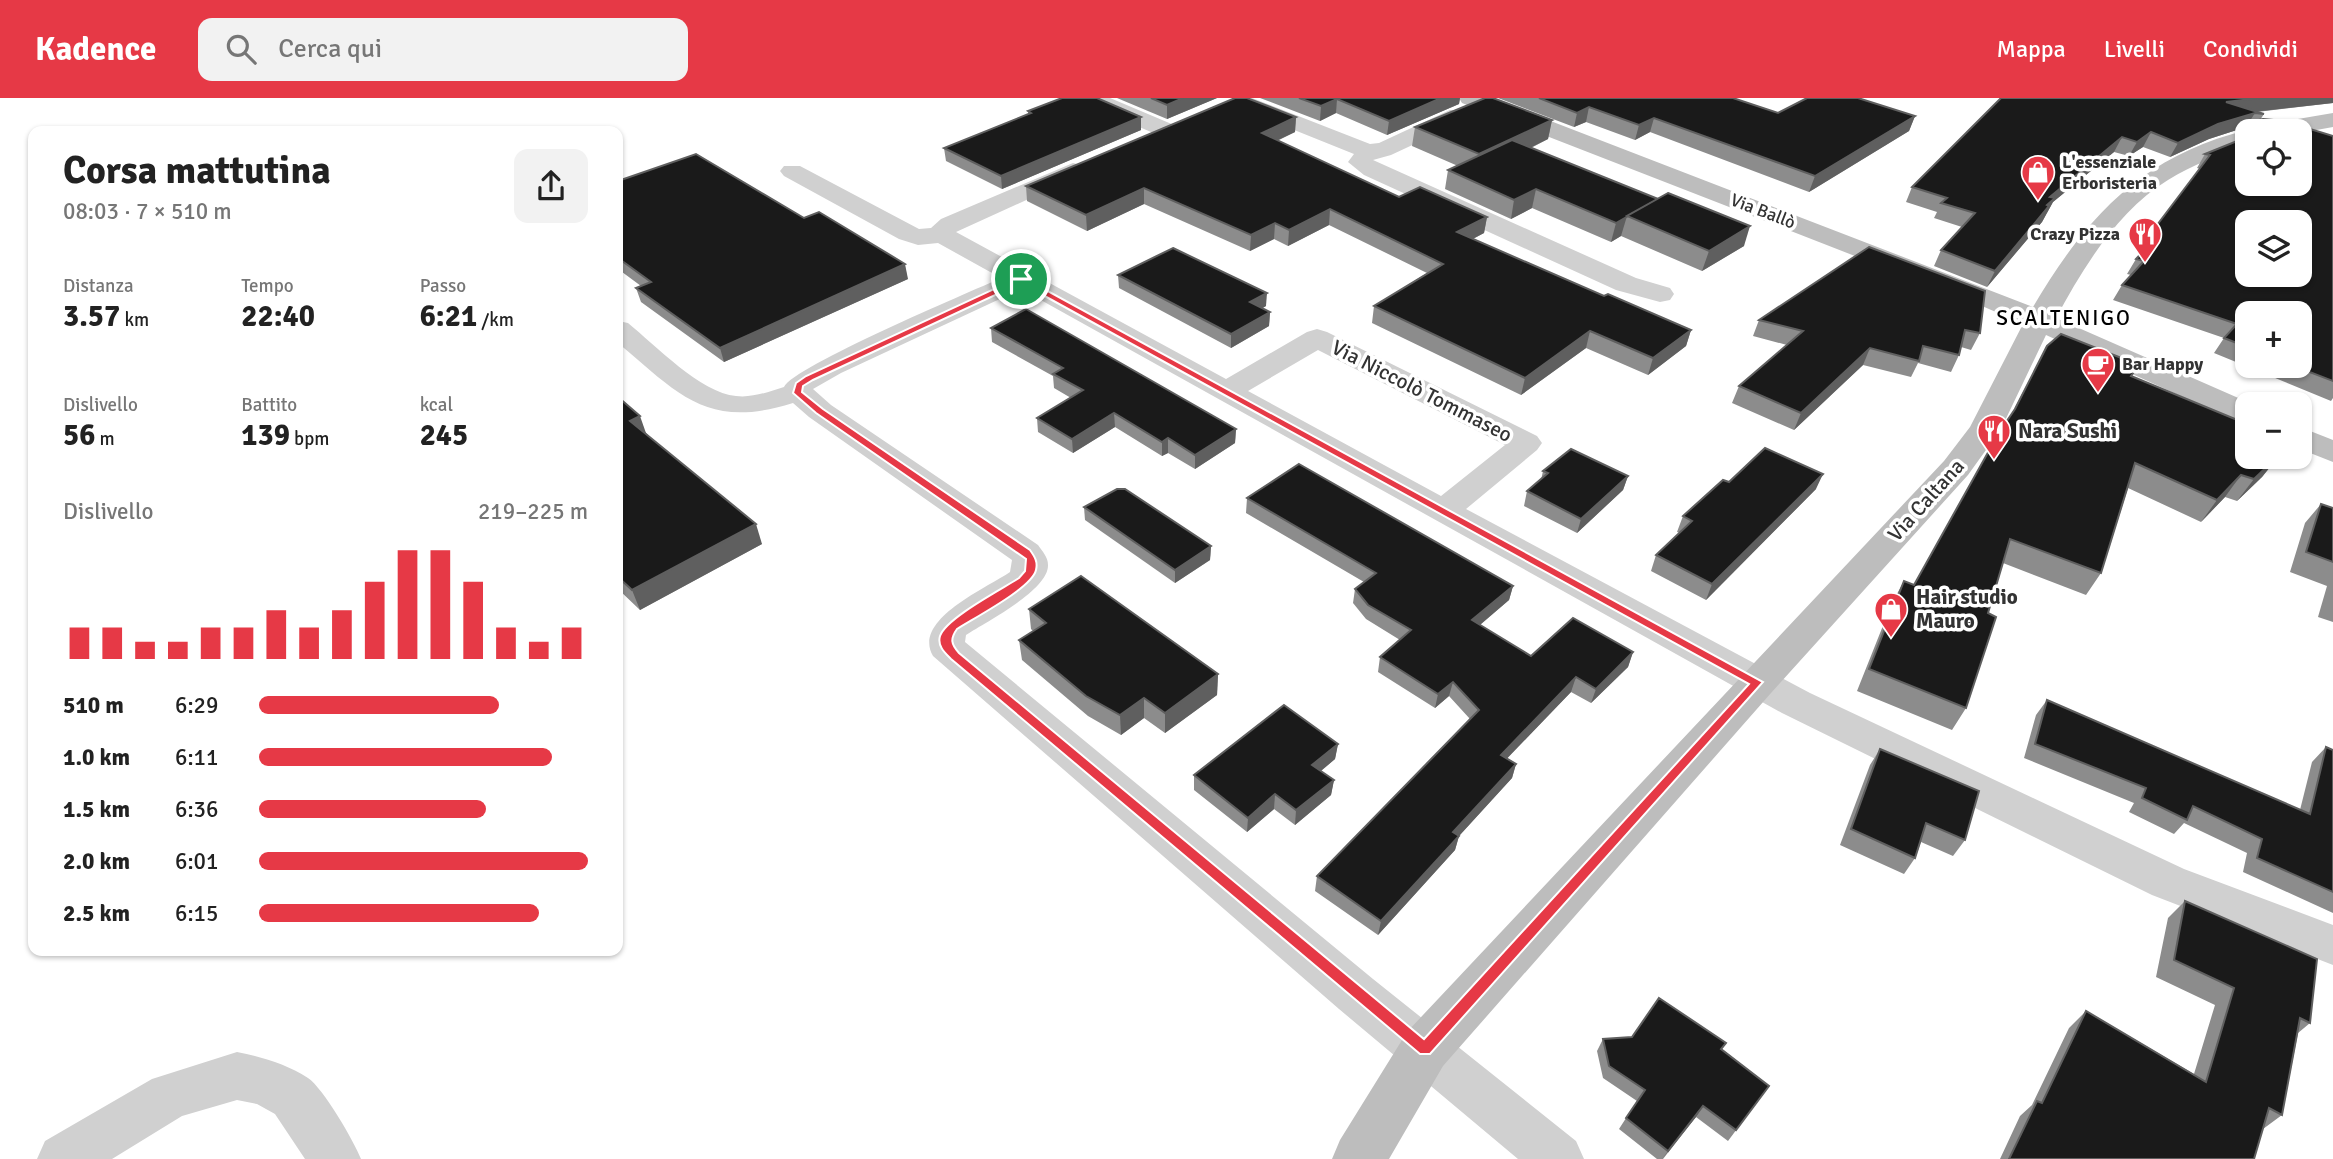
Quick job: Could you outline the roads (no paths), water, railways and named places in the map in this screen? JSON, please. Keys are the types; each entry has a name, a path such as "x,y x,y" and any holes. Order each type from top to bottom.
{"main road":[{"name":"Via Ballò","path":"1478,101 1951,284 2235,409"},
{"path":"2312,124 2333,120"},
{"name":"Via Caltana","path":"1359,1159 1425,1049 1757,682 1956,468 1985,429 2039,321 2064,278 2100,229 2140,188 2178,164 2235,142"},
{"path":"2312,442 2333,452"}],"street":[{"path":"1092,98 1166,130"},
{"name":"Via Ballò","path":"1367,151 1383,150 1478,101"},
{"path":"1231,103 1259,106 1367,151 1360,162 1372,170 1626,284 1660,294"},
{"path":"1140,141 1191,119"},
{"path":"942,235 944,229 961,218 1089,163"},
{"path":"792,171 908,234 918,237 942,235 1757,682 2122,861 2333,945"},
{"path":"798,393 799,385 809,378 1021,279"},
{"path":"623,333 698,391 717,401 736,405 759,403 798,393"},
{"name":"Via Niccolò Tommaseo","path":"1225,392 1317,338 1526,443 1443,511"},
{"path":"798,393 1031,559 1031,571 1023,581 953,626 946,637 946,647 1558,1159"},
{"path":"63,1159 170,1096 237,1076 266,1082 293,1097 335,1159"}],"place":[{"name":"L'essenziale Erboristeria","path":"2038,202"},
{"name":"Crazy Pizza","path":"2145,264"},
{"name":"Bar Happy","path":"2098,394"},
{"name":"Nara Sushi","path":"1994,461"},
{"name":"Hair studio Mauro","path":"1891,639"}],"district":[{"name":"SCALTENIGO","path":"2064,318"}]}
